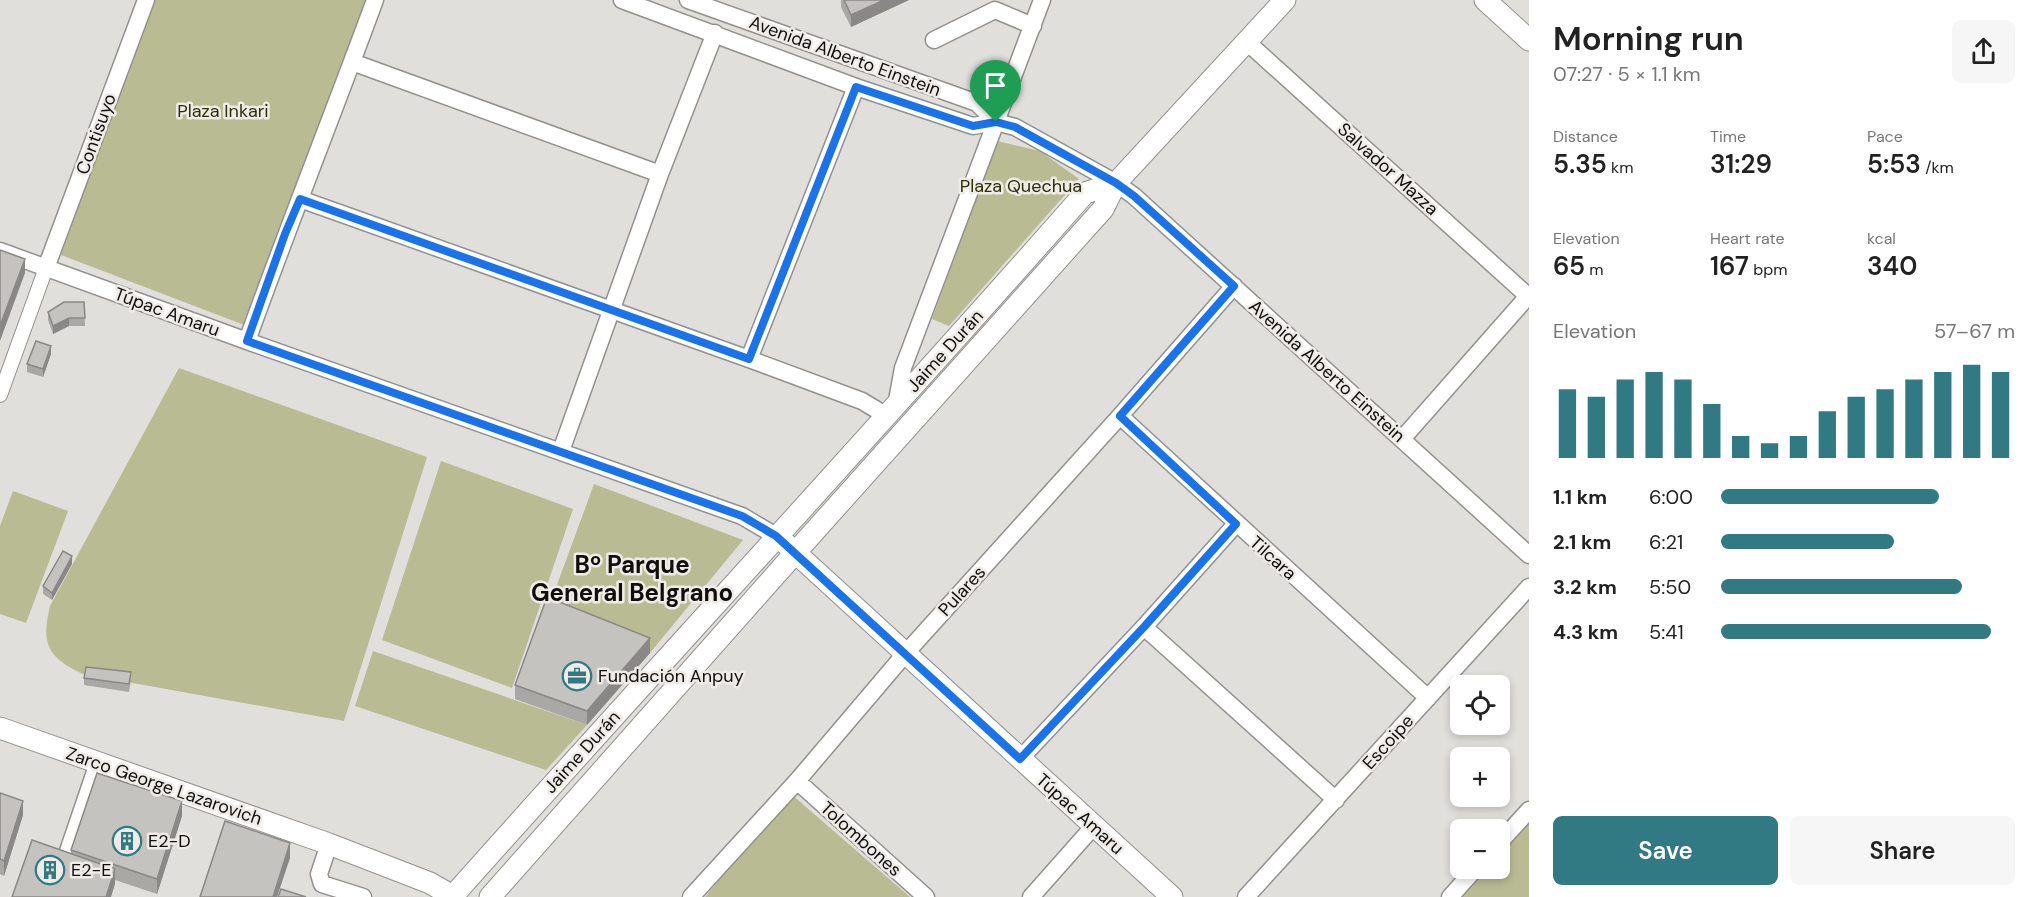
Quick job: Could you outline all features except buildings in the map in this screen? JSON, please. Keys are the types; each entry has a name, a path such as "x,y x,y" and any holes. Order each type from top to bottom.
{"street":[{"name":"Contisuyo","path":"46,268 146,0"},
{"path":"247,341 285,234 375,0"},
{"name":"Avenida Alberto Einstein","path":"622,0 856,87 973,126 996,122"},
{"name":"Avenida Alberto Einstein","path":"688,0 722,6 977,103 996,122 1028,134 1116,183 1134,196 1234,286 1529,555"},
{"path":"300,199 612,308 891,411 903,368 1042,0"},
{"path":"1116,183 1285,0"},
{"path":"1485,0 1529,40"},
{"path":"934,40 995,10 1033,26"},
{"path":"561,451 660,174 715,33"},
{"name":"Salvador Mazza","path":"1247,42 1529,296"},
{"path":"352,62 660,174"},
{"path":"749,359 856,87"},
{"name":"Jaime Durán","path":"453,897 1085,193 1116,183"},
{"name":"Jaime Durán","path":"490,897 1103,209 1116,183"},
{"name":"Túpac Amaru","path":"0,251 742,516 776,536 1172,897"},
{"path":"0,395 46,268"},
{"name":"Pulares","path":"691,897 797,781 905,654 1234,286"},
{"path":"1402,439 1529,296"},
{"name":"Tilcara","path":"1120,416 1428,698"},
{"path":"1020,759 1144,627 1236,524"},
{"name":"Escoipe","path":"1246,897 1529,587"},
{"path":"1144,627 1336,800"},
{"name":"Zarco George Lazarovich","path":"0,728 329,844 420,879 453,897"},
{"path":"67,854 98,763"},
{"name":"Tolombones","path":"797,781 926,897"},
{"path":"1510,831 1529,810"},
{"path":"1030,897 1093,827"},
{"path":"329,844 319,874 322,884 363,897"},
{"path":"1450,897 1466,879"}],"green space":[{"name":"Plaza Inkari","path":"153,0 376,0 252,328 61,255"},
{"name":"Plaza Quechua","path":"997,141 1040,151 1079,179 949,326 932,319"},
{"path":"179,368 427,457 344,721 83,674 61,662 50,648 46,630 50,606"},
{"path":"441,461 573,509 512,688 382,640"},
{"path":"594,484 743,540 650,653 547,612"},
{"path":"13,491 68,511 26,623 0,614 0,526"},
{"path":"373,651 587,725 546,770 355,706"},
{"path":"791,794 910,897 705,897"},
{"path":"1529,815 1529,897 1460,897 1475,879 1510,879 1510,837"}],"place":[{"name":"Fundación Anpuy","path":"577,676"},
{"name":"E2-D","path":"127,841"},
{"name":"E2-E","path":"50,870"}],"district":[{"name":"Bº Parque General Belgrano","path":"632,579"}],"route":[{"path":"856,87 973,126 996,122 1015,127 1116,183 1134,196 1234,286 1120,416 1236,524 1144,627 1020,759 776,536 758,524 742,516 561,451 247,341 285,234 300,199 612,308 749,359 856,87"}]}
